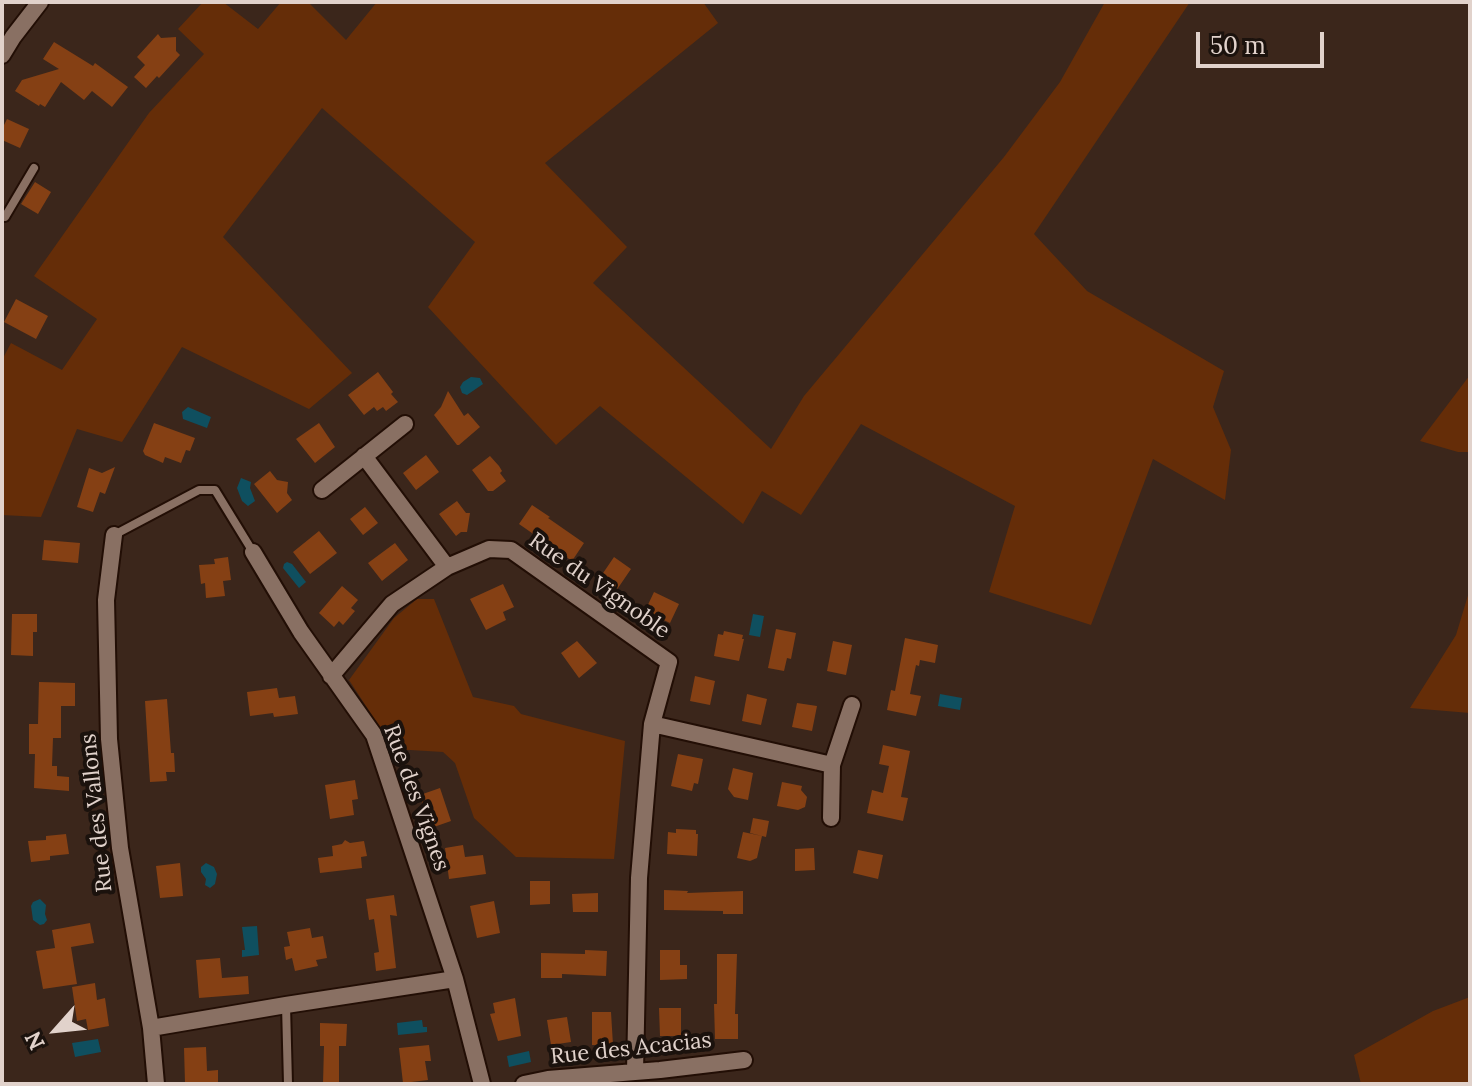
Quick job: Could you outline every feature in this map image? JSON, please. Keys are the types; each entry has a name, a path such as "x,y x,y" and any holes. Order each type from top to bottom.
{"street":[{"path":"2,55 40,2"},
{"path":"322,490 405,424"},
{"path":"364,456 447,567"},
{"name":"Rue des Vallons","path":"114,535 106,600 109,739 120,848 151,1028 156,1084"},
{"name":"Rue du Vignoble","path":"331,676 392,604 447,567 489,549 511,550 669,662 652,724 639,878 635,1071"},
{"name":"Rue des Vignes","path":"253,552 301,632 374,735 455,979 482,1084"},
{"path":"831,818 832,765 852,705"},
{"path":"652,724 832,765"},
{"path":"151,1028 455,979"},
{"name":"Rue des Acacias","path":"524,1084 635,1071 660,1077 744,1060"}],"lane":[{"path":"2,216 5,217 34,168"},
{"path":"114,535 199,490 215,490 253,552"},
{"path":"286,1005 288,1084"}],"shaded area":[{"path":"203,2 223,2 258,29 281,2 308,2 346,40 377,2 703,2 718,23 545,163 627,247 593,283 771,449 804,396 1004,157 1060,82 1105,2 1190,2 1034,234 1087,291 1224,371 1213,407 1231,450 1225,500 1153,459 1091,625 989,592 1015,506 861,424 801,515 762,491 743,524 600,406 556,445 428,307 475,242 322,108 223,237 352,373 309,409 182,347 122,442 77,429 41,517 2,515 2,360 11,343 62,370 97,319 34,276 149,113 204,54 178,29"},
{"path":"1470,375 1470,452 1458,452 1420,441"},
{"path":"1470,573 1470,713 1410,708 1456,635 1469,592"},
{"path":"417,599 434,599 473,697 514,706 521,714 625,741 614,859 516,857 474,818 455,763 443,752 394,749 349,680 394,618"},
{"path":"1470,997 1470,1084 1361,1084 1354,1055 1433,1011"}],"water":[{"path":"471,377 480,378 483,384 467,395 462,393 460,387"},
{"path":"188,407 211,417 207,428 183,419 182,412"},
{"path":"241,478 251,482 255,501 248,506 242,501 237,488"},
{"path":"287,562 306,582 299,588 283,568"},
{"path":"753,614 764,616 760,637 749,635"},
{"path":"940,694 962,698 960,710 938,706"},
{"path":"206,863 214,867 217,874 215,884 210,888 205,885 206,879 201,872 201,867"},
{"path":"40,899 46,905 47,920 40,925 33,920 31,906"},
{"path":"257,926 259,955 242,957 242,950 245,950 242,927"},
{"path":"422,1020 427,1032 398,1035 397,1023"},
{"path":"98,1039 101,1052 75,1057 72,1043"},
{"path":"529,1051 531,1062 509,1067 507,1056"}],"building":[{"path":"158,34 161,38 176,37 176,51 180,55 146,88 134,77 145,65 137,57"},
{"path":"54,42 93,66 95,63 128,87 112,107 92,91 84,100 61,82 45,107 15,91 22,80 59,69 43,59"},
{"path":"7,119 29,129 20,148 2,140 2,129"},
{"path":"35,182 51,192 38,214 21,204"},
{"path":"16,299 48,316 36,339 4,322"},
{"path":"378,372 398,402 386,411 383,407 377,411 374,407 364,415 348,395"},
{"path":"448,391 464,416 468,413 480,427 459,445 434,415"},
{"path":"154,423 195,438 181,463 165,457 163,463 145,455 143,451"},
{"path":"319,423 335,447 315,463 296,439"},
{"path":"426,455 439,472 416,490 403,473"},
{"path":"490,456 506,481 493,491 488,491 472,470"},
{"path":"115,467 105,494 100,492 93,512 77,507 89,468 102,473"},
{"path":"270,471 277,480 288,482 287,493 292,500 277,513 254,484"},
{"path":"457,501 466,513 470,513 467,532 456,536 439,514"},
{"path":"532,505 584,543 572,561 519,524"},
{"path":"365,507 378,523 363,535 350,519"},
{"path":"319,531 337,553 310,574 293,552"},
{"path":"44,540 80,543 78,563 42,560"},
{"path":"395,543 408,560 382,581 368,563"},
{"path":"228,557 231,580 223,581 225,596 206,598 199,565 215,564 214,559"},
{"path":"614,557 631,569 616,591 599,579"},
{"path":"503,584 514,607 503,612 506,620 486,630 470,599"},
{"path":"342,586 358,600 351,608 355,611 343,625 339,621 334,627 319,613"},
{"path":"654,592 679,604 670,623 645,611"},
{"path":"12,614 37,614 33,656 11,655"},
{"path":"776,629 796,633 791,659 787,658 784,671 768,668"},
{"path":"724,631 743,635 739,661 714,656 718,634 723,635"},
{"path":"905,638 938,645 935,663 920,660 919,666 916,665 910,694 921,696 916,716 887,710 891,690 895,691"},
{"path":"577,641 597,663 579,678 561,653"},
{"path":"833,641 852,645 846,675 827,671"},
{"path":"695,676 715,681 710,705 690,701"},
{"path":"39,682 75,683 75,706 61,706 61,738 53,738 52,766 57,766 57,776 69,777 69,791 34,788 35,754 29,754 29,724 38,724"},
{"path":"277,688 279,698 295,696 298,714 250,716 247,692"},
{"path":"747,694 767,699 761,725 742,721"},
{"path":"167,699 175,772 166,772 167,781 150,782 145,701"},
{"path":"797,703 817,706 812,731 792,727"},
{"path":"883,745 910,751 901,797 908,798 903,821 867,813 872,790 883,793 889,766 879,764"},
{"path":"678,754 703,759 698,784 694,783 692,791 671,786"},
{"path":"733,768 753,773 748,800 734,797 728,789"},
{"path":"355,780 358,799 352,800 354,815 330,819 325,785"},
{"path":"782,782 802,786 801,790 807,797 805,807 798,810 777,806"},
{"path":"440,788 451,821 431,828 420,795"},
{"path":"753,818 769,821 766,837 750,833"},
{"path":"676,829 696,830 697,856 667,854 668,832 676,833"},
{"path":"743,832 762,836 757,858 750,861 737,858"},
{"path":"66,834 69,854 31,862 28,841"},
{"path":"345,840 350,843 364,841 367,856 361,857 362,868 320,873 318,858 333,856 332,846"},
{"path":"463,845 465,857 483,855 486,874 449,879 445,848"},
{"path":"814,848 815,870 795,871 795,849"},
{"path":"858,850 883,855 878,879 853,873"},
{"path":"180,863 183,896 160,898 156,866"},
{"path":"530,881 550,881 550,904 530,905"},
{"path":"664,890 687,893 743,891 743,914 664,910"},
{"path":"598,893 598,912 573,912 572,894"},
{"path":"394,895 397,916 390,915 396,968 376,971 374,953 379,952 374,919 369,920 366,899"},
{"path":"494,901 500,933 477,938 470,906"},
{"path":"90,923 94,943 71,947 77,984 43,989 36,951 55,948 52,930"},
{"path":"310,928 312,938 323,936 327,958 316,960 318,966 295,971 292,958 286,960 284,947 290,946 287,932"},
{"path":"585,950 607,951 606,976 562,974 562,978 541,978 541,953 585,954"},
{"path":"660,950 680,950 680,965 687,965 687,979 660,980"},
{"path":"717,954 737,954 735,1014 738,1014 738,1039 715,1039"},
{"path":"220,958 222,978 248,976 249,994 199,998 196,960"},
{"path":"95,983 97,1000 105,998 109,1026 88,1030 86,1019 77,1021 72,987"},
{"path":"515,998 521,1036 498,1041 490,1014 495,1013 493,1003"},
{"path":"659,1008 681,1008 681,1036 660,1036"},
{"path":"592,1012 611,1012 613,1045 592,1045"},
{"path":"567,1017 571,1042 551,1045 547,1020"},
{"path":"320,1023 347,1024 346,1046 339,1046 339,1084 323,1084 324,1046 320,1046"},
{"path":"429,1045 431,1061 425,1061 428,1080 403,1083 399,1048"},
{"path":"206,1047 207,1071 218,1070 218,1084 185,1083 184,1048"}]}
